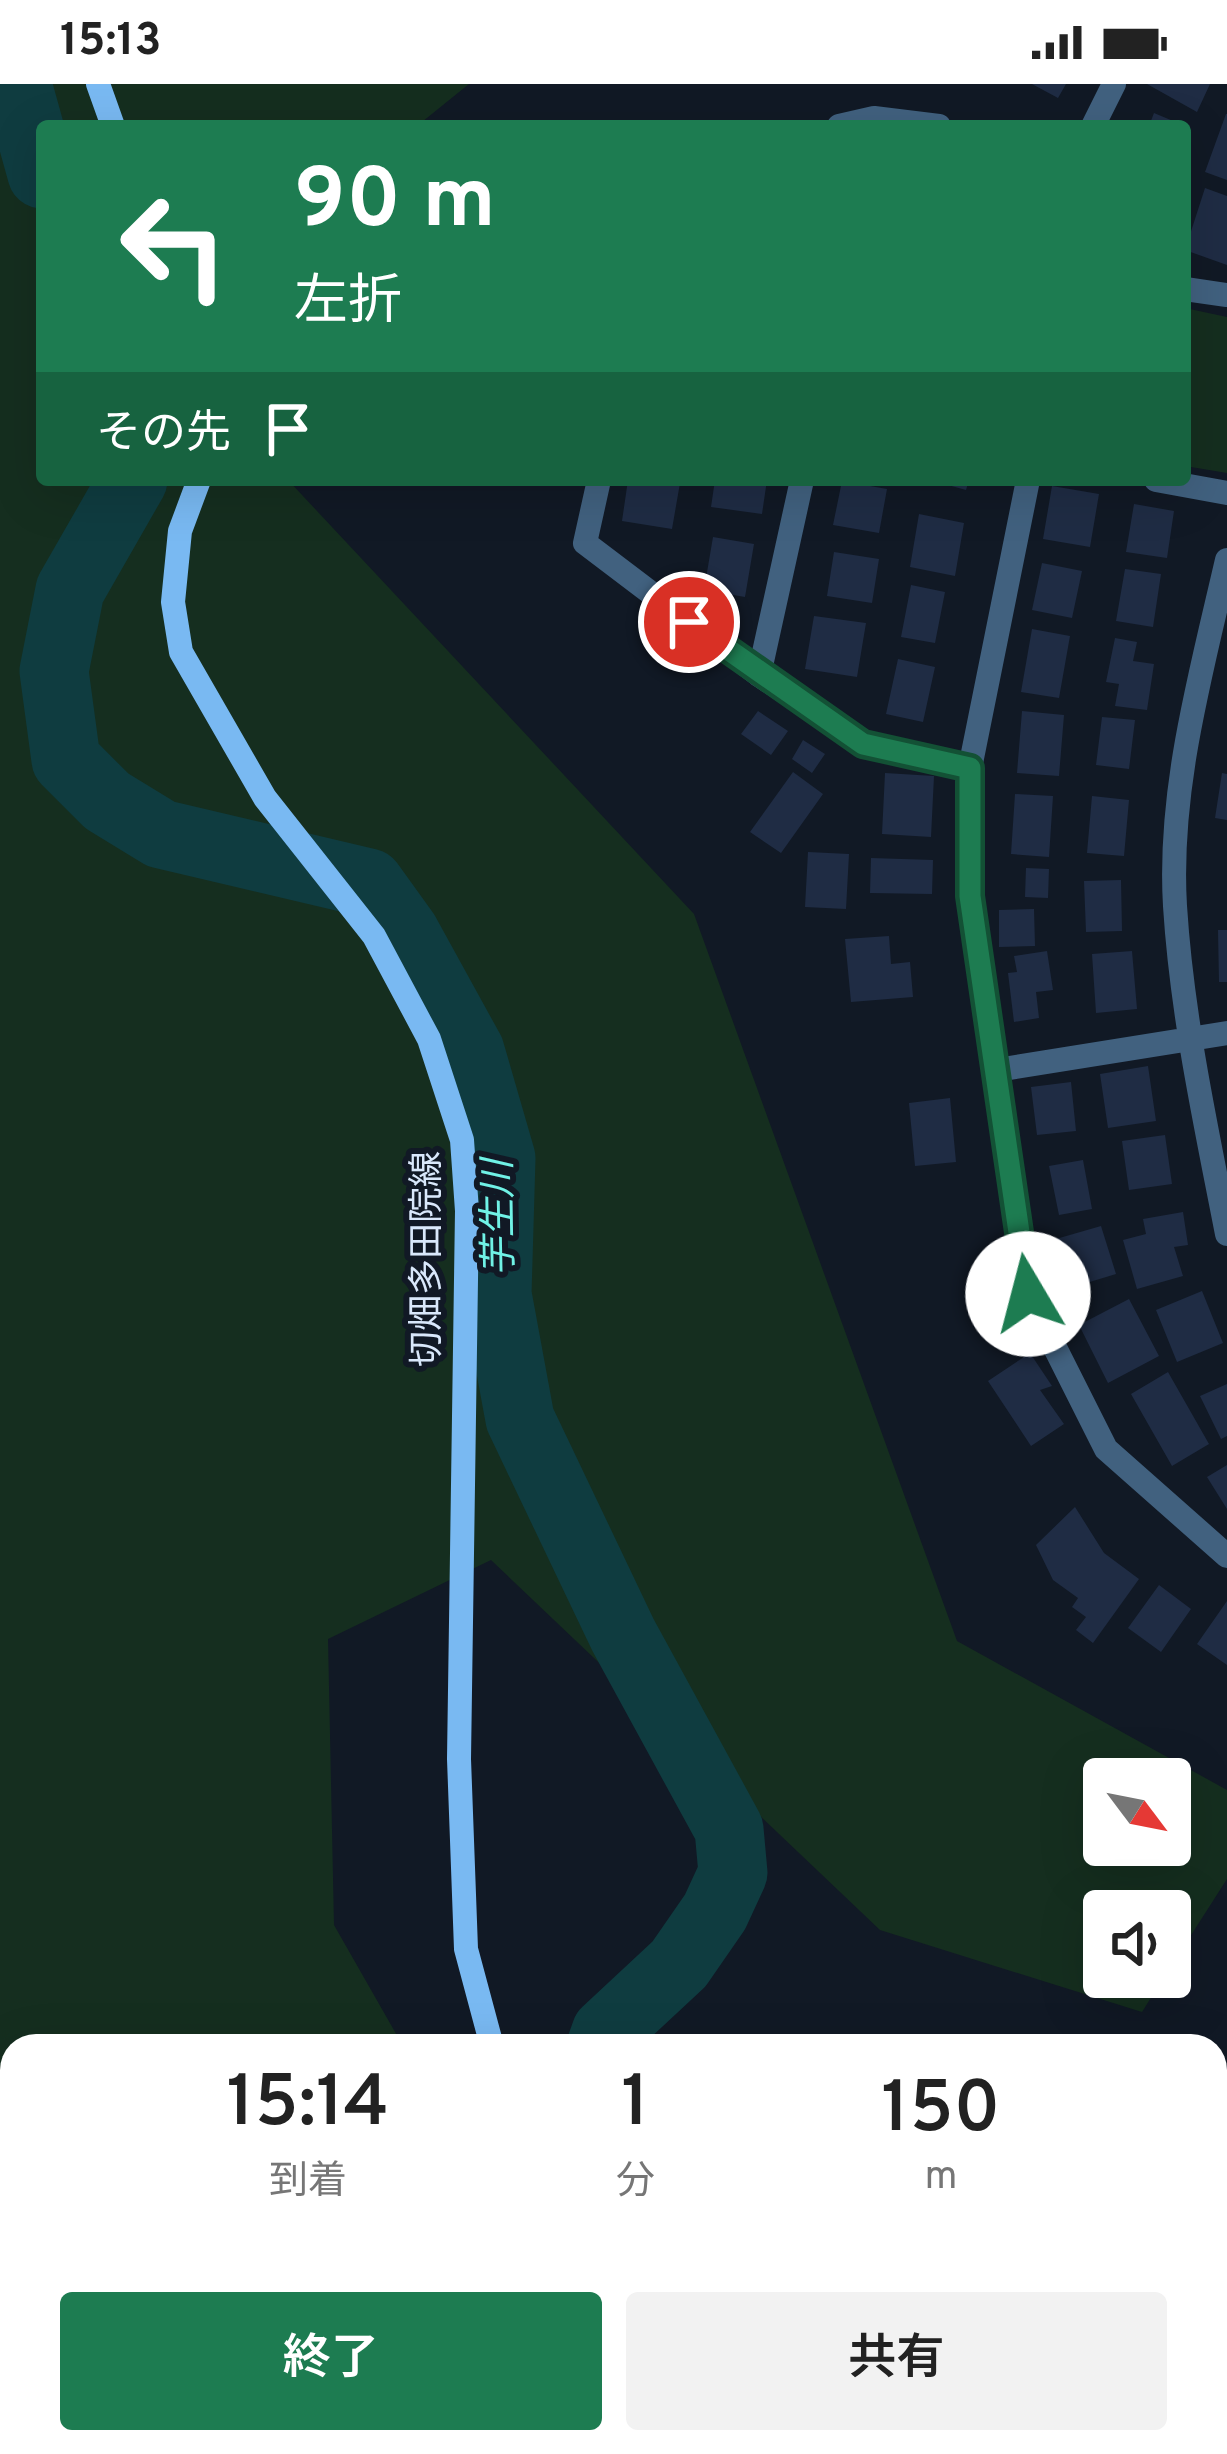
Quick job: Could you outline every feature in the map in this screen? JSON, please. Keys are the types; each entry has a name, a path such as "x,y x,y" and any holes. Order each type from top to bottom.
{"main road":[{"path":"98,84 111,120"},
{"name":"切畑多田院線","path":"197,486 180,531 173,602 181,652 265,798 374,936 429,1040 462,1140 467,1210 459,1759 466,1948 489,2034"}],"street":[{"path":"1096,120 1114,84"},
{"path":"1191,290 1227,295"},
{"path":"597,486 585,543 759,675 863,744 970,768"},
{"path":"759,675 801,486"},
{"path":"1027,486 970,768 970,896 1028,1294 1106,1449 1227,1556"},
{"path":"1189,486 1227,493"},
{"path":"1227,560 1185,744 1175,902 1190,1040 1227,1234"},
{"path":"997,1070 1227,1034"}],"green space":[{"path":"0,84 469,84 424,120 36,120 36,486 294,486 694,914 957,1641 1169,1758 1083,1758 1083,1866 1191,1866 1191,1770 1227,1790 1227,1879 1191,1935 1191,1890 1083,1890 1083,1994 880,1930 491,1560 328,1639 334,1925 396,2034 0,2034"},
{"path":"1191,309 1227,317 1227,473 1191,467"},
{"path":"1097,1998 1151,1998 1142,2012"}],"building":[{"path":"1032,84 1066,84 1058,98"},
{"path":"1147,84 1210,84 1197,112"},
{"path":"1227,114 1227,180 1205,172"},
{"path":"1205,188 1227,196 1227,265 1191,252 1191,231"},
{"path":"627,486 679,486 672,529 622,521"},
{"path":"714,486 766,486 762,514 711,507"},
{"path":"841,486 887,489 879,533 833,525"},
{"path":"1052,486 1099,494 1090,547 1043,539"},
{"path":"1134,504 1174,511 1167,558 1126,552"},
{"path":"919,514 964,523 955,576 910,567"},
{"path":"713,537 754,544 745,597 704,590"},
{"path":"834,552 879,559 872,603 827,596"},
{"path":"1042,563 1082,571 1072,618 1032,610"},
{"path":"1125,569 1161,574 1153,627 1116,621"},
{"path":"911,585 945,592 935,643 901,637"},
{"path":"814,616 866,623 857,677 805,669"},
{"path":"1032,629 1070,636 1059,698 1021,692"},
{"path":"1115,638 1137,642 1133,661 1154,664 1147,710 1115,706 1119,684 1106,682"},
{"path":"898,659 935,667 923,722 886,714"},
{"path":"758,711 788,731 771,755 741,734"},
{"path":"1022,711 1064,715 1059,776 1017,773"},
{"path":"1102,717 1135,720 1129,769 1096,765"},
{"path":"803,740 825,754 812,773 792,759"},
{"path":"793,772 823,794 781,853 750,832"},
{"path":"885,773 934,776 931,837 882,834"},
{"path":"1222,773 1227,774 1227,820 1215,818"},
{"path":"1015,794 1053,796 1049,857 1011,854"},
{"path":"1092,796 1129,800 1124,856 1087,853"},
{"path":"808,852 849,854 846,909 805,907"},
{"path":"871,858 933,860 932,894 870,893"},
{"path":"1026,868 1049,869 1048,898 1025,897"},
{"path":"1121,880 1122,931 1086,932 1084,881"},
{"path":"1034,909 1035,946 999,947 999,910"},
{"path":"1218,930 1227,930 1227,982 1219,982"},
{"path":"889,936 891,964 910,962 913,997 851,1002 845,939"},
{"path":"1047,951 1053,990 1036,992 1039,1018 1014,1022 1008,973 1017,972 1014,956"},
{"path":"1132,951 1137,1009 1096,1013 1092,954"},
{"path":"1148,1066 1156,1121 1108,1128 1100,1074"},
{"path":"1071,1082 1076,1131 1037,1135 1031,1087"},
{"path":"950,1098 956,1162 915,1166 909,1103"},
{"path":"1165,1135 1172,1184 1129,1190 1122,1141"},
{"path":"1083,1160 1092,1209 1059,1215 1049,1166"},
{"path":"1183,1212 1188,1245 1174,1247 1183,1276 1137,1289 1123,1240 1146,1234 1143,1219"},
{"path":"1101,1226 1116,1274 1070,1288 1056,1239"},
{"path":"1202,1291 1223,1343 1177,1362 1156,1310"},
{"path":"1129,1299 1159,1356 1108,1383 1079,1325"},
{"path":"1030,1353 1052,1386 1040,1390 1064,1424 1031,1446 988,1381"},
{"path":"1168,1372 1209,1444 1172,1466 1131,1394"},
{"path":"1227,1384 1227,1436 1221,1439 1200,1396"},
{"path":"1227,1465 1227,1509 1207,1477"},
{"path":"1075,1507 1104,1553 1139,1579 1093,1643 1076,1630 1086,1617 1072,1607 1078,1598 1053,1580 1036,1545"},
{"path":"1159,1585 1191,1609 1161,1652 1128,1628"},
{"path":"1227,1601 1227,1665 1197,1644"}],"waterway":[{"name":"芋生川","path":"17,84 36,152"},
{"name":"芋生川","path":"130,486 70,590 54,671 66,760 107,801 161,834 369,883 405,933 470,1051 501,1158 497,1294 520,1419 623,1635 729,1829 733,1873 715,1912 679,1964 605,2034"}],"route":[{"path":"689,622 863,744 970,768 970,896 1028,1294"}]}
